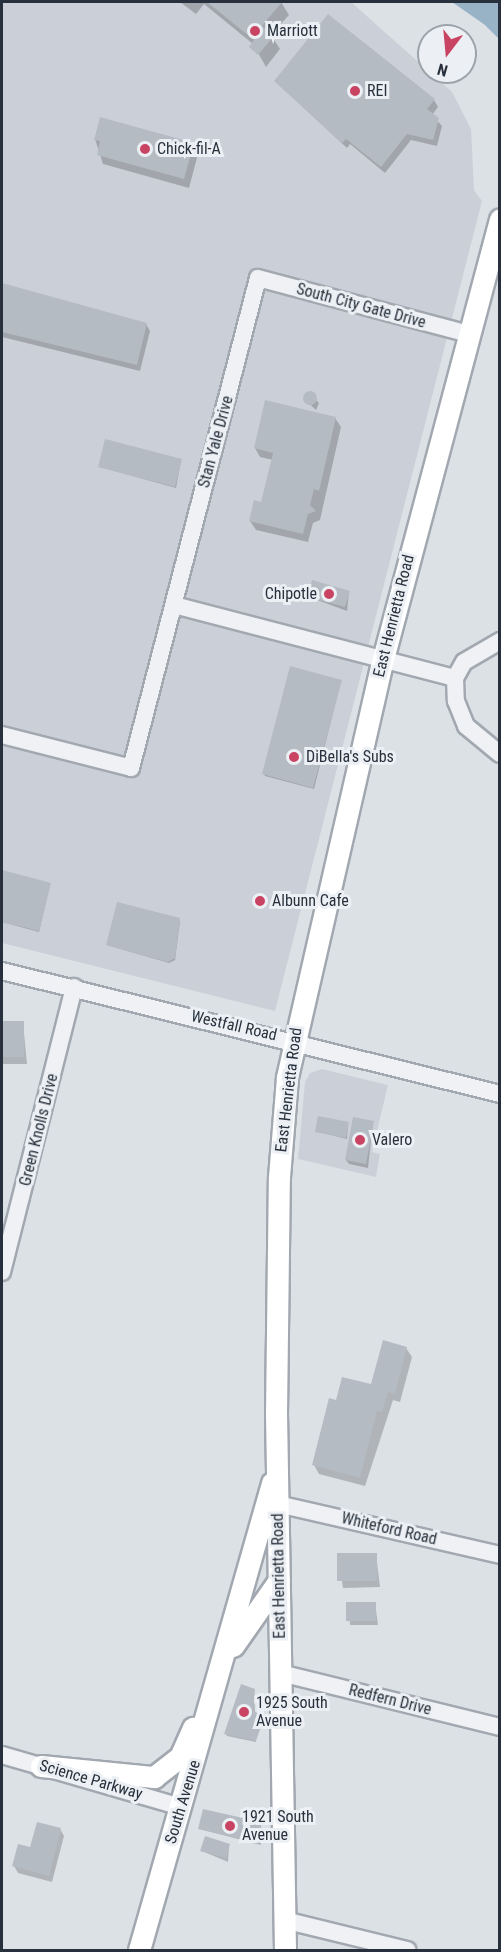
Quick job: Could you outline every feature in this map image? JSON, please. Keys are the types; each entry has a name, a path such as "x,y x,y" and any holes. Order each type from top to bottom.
{"main road":[{"name":"East Henrietta Road","path":"285,1950 276,1471 279,1177 293,1040 383,659 465,333 500,219"},
{"name":"South Avenue","path":"139,1950 226,1660 242,1579 276,1471"},
{"name":"South Avenue","path":"226,1660 279,1580"},
{"path":"41,1766 103,1769 132,1778 164,1772 180,1757 226,1660"}],"street":[{"name":"South City Gate Drive","path":"258,278 465,333"},
{"name":"Stan Yale Drive","path":"2,735 131,768 258,278"},
{"path":"174,605 455,678"},
{"path":"498,754 466,726 456,701 455,678 464,662 500,641"},
{"name":"Westfall Road","path":"2,971 293,1040 500,1094"},
{"name":"Green Knolls Drive","path":"2,1272 74,987"},
{"name":"Whiteford Road","path":"278,1504 500,1555"},
{"name":"Redfern Drive","path":"280,1673 500,1727"},
{"name":"Science Parkway","path":"2,1755 181,1807"},
{"path":"284,1920 407,1950"}],"shaded area":[{"path":"2,2 351,2 417,61 417,84 443,84 452,92 471,129 474,190 482,201 275,1011 2,943"},
{"path":"322,1069 388,1085 372,1152 380,1154 376,1177 298,1159 305,1082 310,1073"}],"water":[{"path":"452,2 499,2 499,39 485,25"}],"building":[{"name":"Marriott","path":"207,2 282,2 262,26 274,36 258,55 249,47 254,40"},
{"name":"REI","path":"328,14 435,99 427,109 439,118 433,140 407,134 381,167 346,139 342,143 274,81"},
{"name":"Chick-fil-A","path":"100,117 194,143 184,179 97,155 100,141 94,140"},
{"path":"2,283 147,323 137,365 2,332"},
{"path":"310,391 315,393 317,398 315,403 310,405 305,403 303,398 305,393"},
{"path":"265,400 336,417 319,491 314,489 310,505 316,511 308,514 303,534 249,521 254,500 261,502 273,453 254,448"},
{"path":"105,439 182,459 175,487 98,467"},
{"name":"Chipotle","path":"312,580 350,591 345,607 308,597"},
{"path":"290,666 342,680 313,788 262,774"},
{"path":"2,870 51,883 39,931 2,922"},
{"path":"117,902 180,918 175,958 168,962 106,945"},
{"path":"2,1021 24,1021 24,1057 2,1057"},
{"path":"318,1116 349,1122 346,1138 315,1132"},
{"name":"Valero","path":"353,1117 374,1121 366,1164 345,1160"},
{"path":"383,1340 407,1347 395,1394 388,1392 382,1412 377,1411 360,1478 312,1465 329,1398 336,1400 342,1377 371,1384"},
{"path":"337,1553 377,1553 377,1581 337,1581"},
{"path":"346,1602 376,1602 376,1621 346,1621"},
{"name":"1925 South Avenue","path":"241,1684 255,1689 253,1711 258,1713 255,1724 261,1726 256,1741 224,1734"},
{"name":"1921 South Avenue","path":"203,1809 261,1822 261,1844 198,1829"},
{"path":"37,1822 61,1828 49,1876 12,1866 18,1844 30,1847"},
{"path":"205,1836 230,1844 226,1858 200,1851"}],"place":[{"name":"Marriott","path":"255,31"},
{"name":"REI","path":"355,91"},
{"name":"Chick-fil-A","path":"145,149"},
{"name":"Chipotle","path":"329,594"},
{"name":"DiBella's Subs","path":"294,757"},
{"name":"Albunn Cafe","path":"260,901"},
{"name":"Valero","path":"360,1140"},
{"name":"1925 South Avenue","path":"244,1712"},
{"name":"1921 South Avenue","path":"230,1826"}]}
